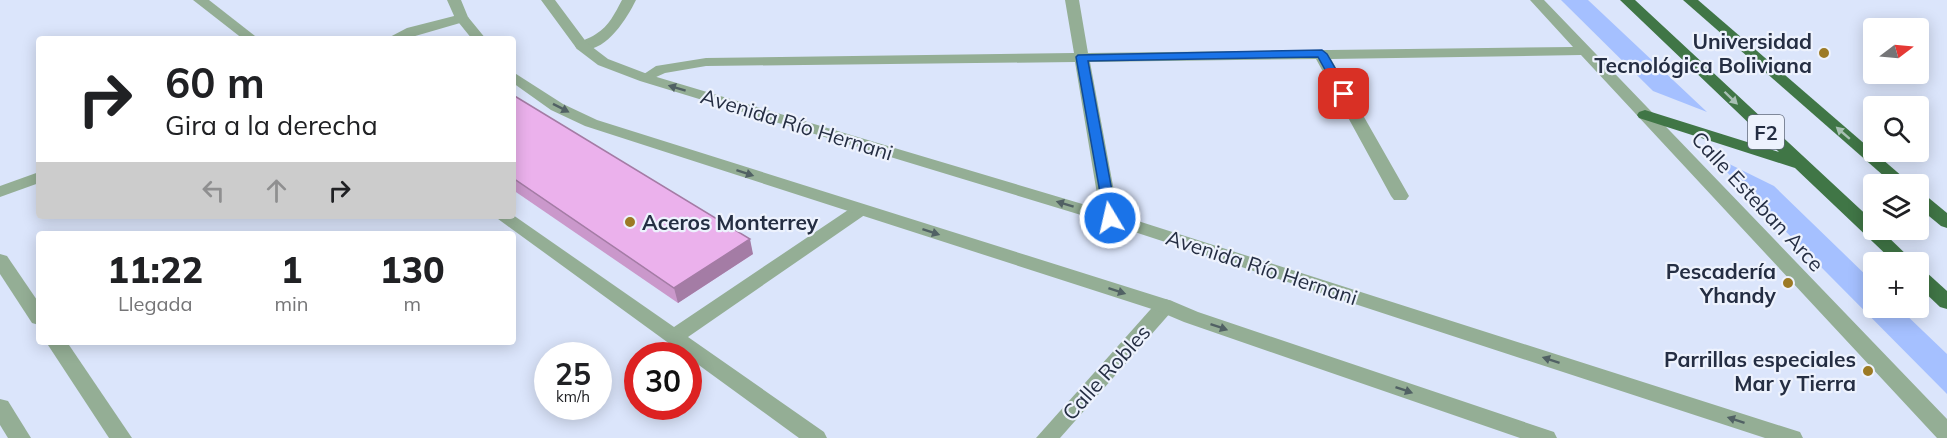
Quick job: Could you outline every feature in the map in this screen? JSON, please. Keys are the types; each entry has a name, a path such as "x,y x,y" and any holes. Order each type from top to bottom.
{"highway":[{"name":"F2","path":"1627,0 1894,252"},
{"name":"F2","path":"1690,0 1891,174"},
{"path":"1645,115 1800,165"},
{"path":"1929,207 1947,222"},
{"path":"1929,285 1947,302"}],"street":[{"path":"200,0 248,36"},
{"path":"454,0 462,18 477,36"},
{"name":"Avenida Río Hernani","path":"548,0 582,46 603,62 645,78 1110,218 1792,438"},
{"path":"582,46 607,35 618,22 629,0"},
{"path":"1072,0 1110,218"},
{"name":"Calle Esteban Arce","path":"1537,0 1947,434"},
{"path":"400,36 462,18"},
{"path":"645,78 661,69 705,62 1585,51"},
{"path":"1322,54 1400,196"},
{"path":"516,78 556,107 591,123 1165,306 1191,317 1546,438"},
{"path":"0,192 36,178"},
{"path":"675,336 860,210"},
{"path":"506,219 675,336 816,438"},
{"path":"0,260 36,314"},
{"name":"Calle Robles","path":"1047,438 1165,306"},
{"path":"58,345 121,438"},
{"path":"0,407 11,435"}],"shaded area":[{"path":"1561,0 1588,0 1707,112 1653,91"},
{"path":"1709,154 1774,186 1863,272 1863,309"},
{"path":"1872,318 1909,318 1947,354 1947,394"}],"building":[{"name":"Aceros Monterrey","path":"516,97 750,239 674,288 516,180"}],"place":[{"name":"Universidad Tecnológica Boliviana","path":"1824,53"},
{"name":"Aceros Monterrey","path":"630,222"},
{"name":"Pescadería Yhandy","path":"1788,283"},
{"name":"Parrillas especiales Mar y Tierra","path":"1868,371"}],"route":[{"path":"1110,218 1082,57 1322,54 1344,94"}]}
